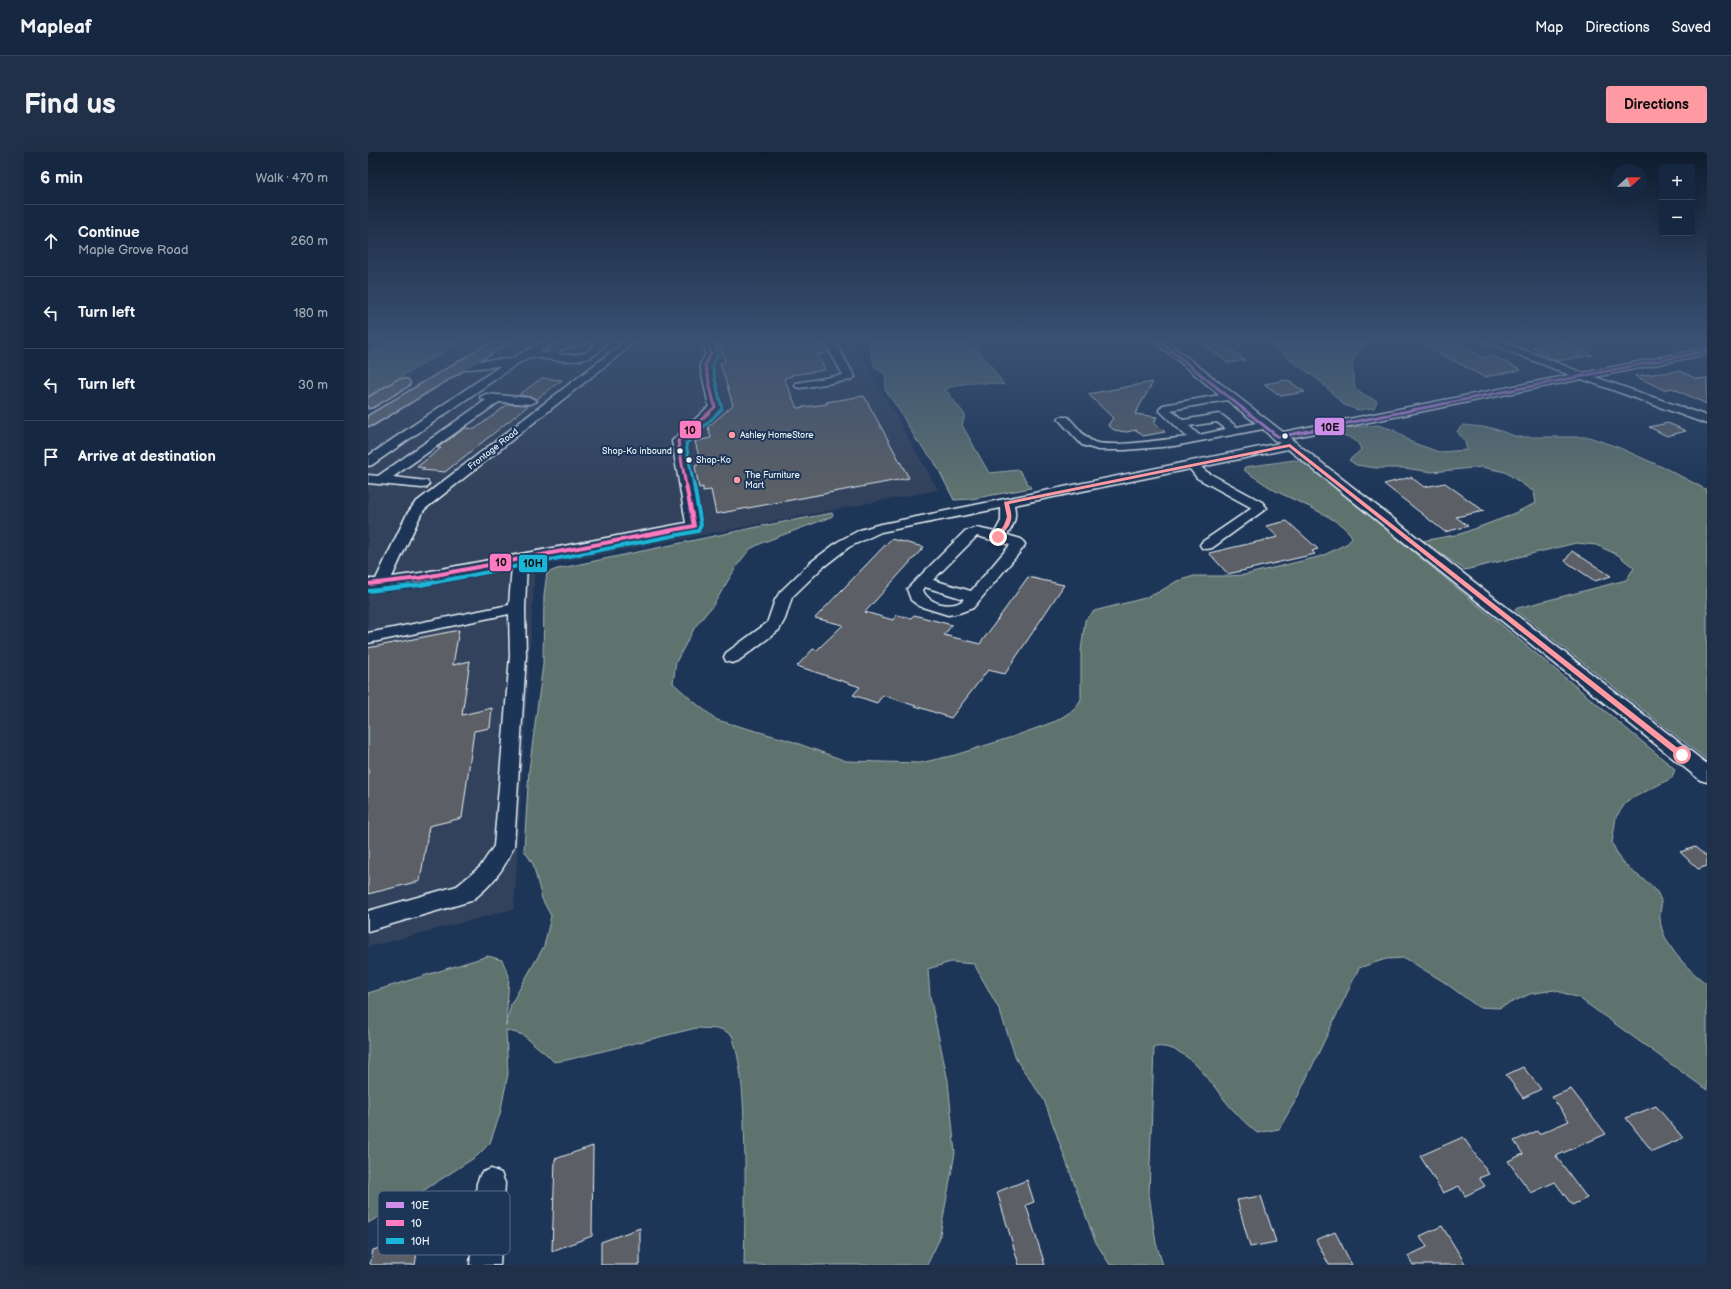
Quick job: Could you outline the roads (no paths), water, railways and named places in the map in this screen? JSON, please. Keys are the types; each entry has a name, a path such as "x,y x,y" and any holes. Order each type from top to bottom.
{"highway":[{"path":"368,404 390,391"},
{"path":"368,422 420,391"}],"street":[{"path":"368,462 471,391"},
{"name":"Frontage Road","path":"374,584 402,542 414,514 420,506 567,391"},
{"path":"374,584 409,580 520,560 694,526 678,441 715,407 711,391"},
{"path":"1222,391 1707,775"},
{"path":"732,658 773,626 784,598 817,563 842,544 858,535 877,529 1193,465 1284,441 1514,391"},
{"path":"1624,391 1707,420"},
{"path":"465,395 531,401"},
{"path":"1196,439 1165,409 1228,396"},
{"path":"374,480 496,398"},
{"path":"1064,418 1088,444 1099,447 1163,443 1196,439 1264,425"},
{"path":"1180,424 1219,418 1235,431"},
{"path":"1193,465 1202,475 1260,508 1207,544"},
{"path":"374,480 422,484"},
{"path":"998,537 1007,525 1010,517 1006,503"},
{"path":"977,532 998,537 1016,542 1018,544 1017,547 975,597 923,582 970,534 977,532"},
{"path":"368,921 463,894 470,890 500,856 504,846 518,656 517,608 520,560"},
{"path":"368,638 517,608"},
{"path":"490,1191 491,1183"},
{"path":"485,1265 486,1255"}],"place":[{"name":"Ashley HomeStore","path":"732,435"},
{"name":"Shop-Ko inbound","path":"680,451"},
{"name":"Shop-Ko","path":"689,460"},
{"name":"The Furniture Mart","path":"737,480"}]}
